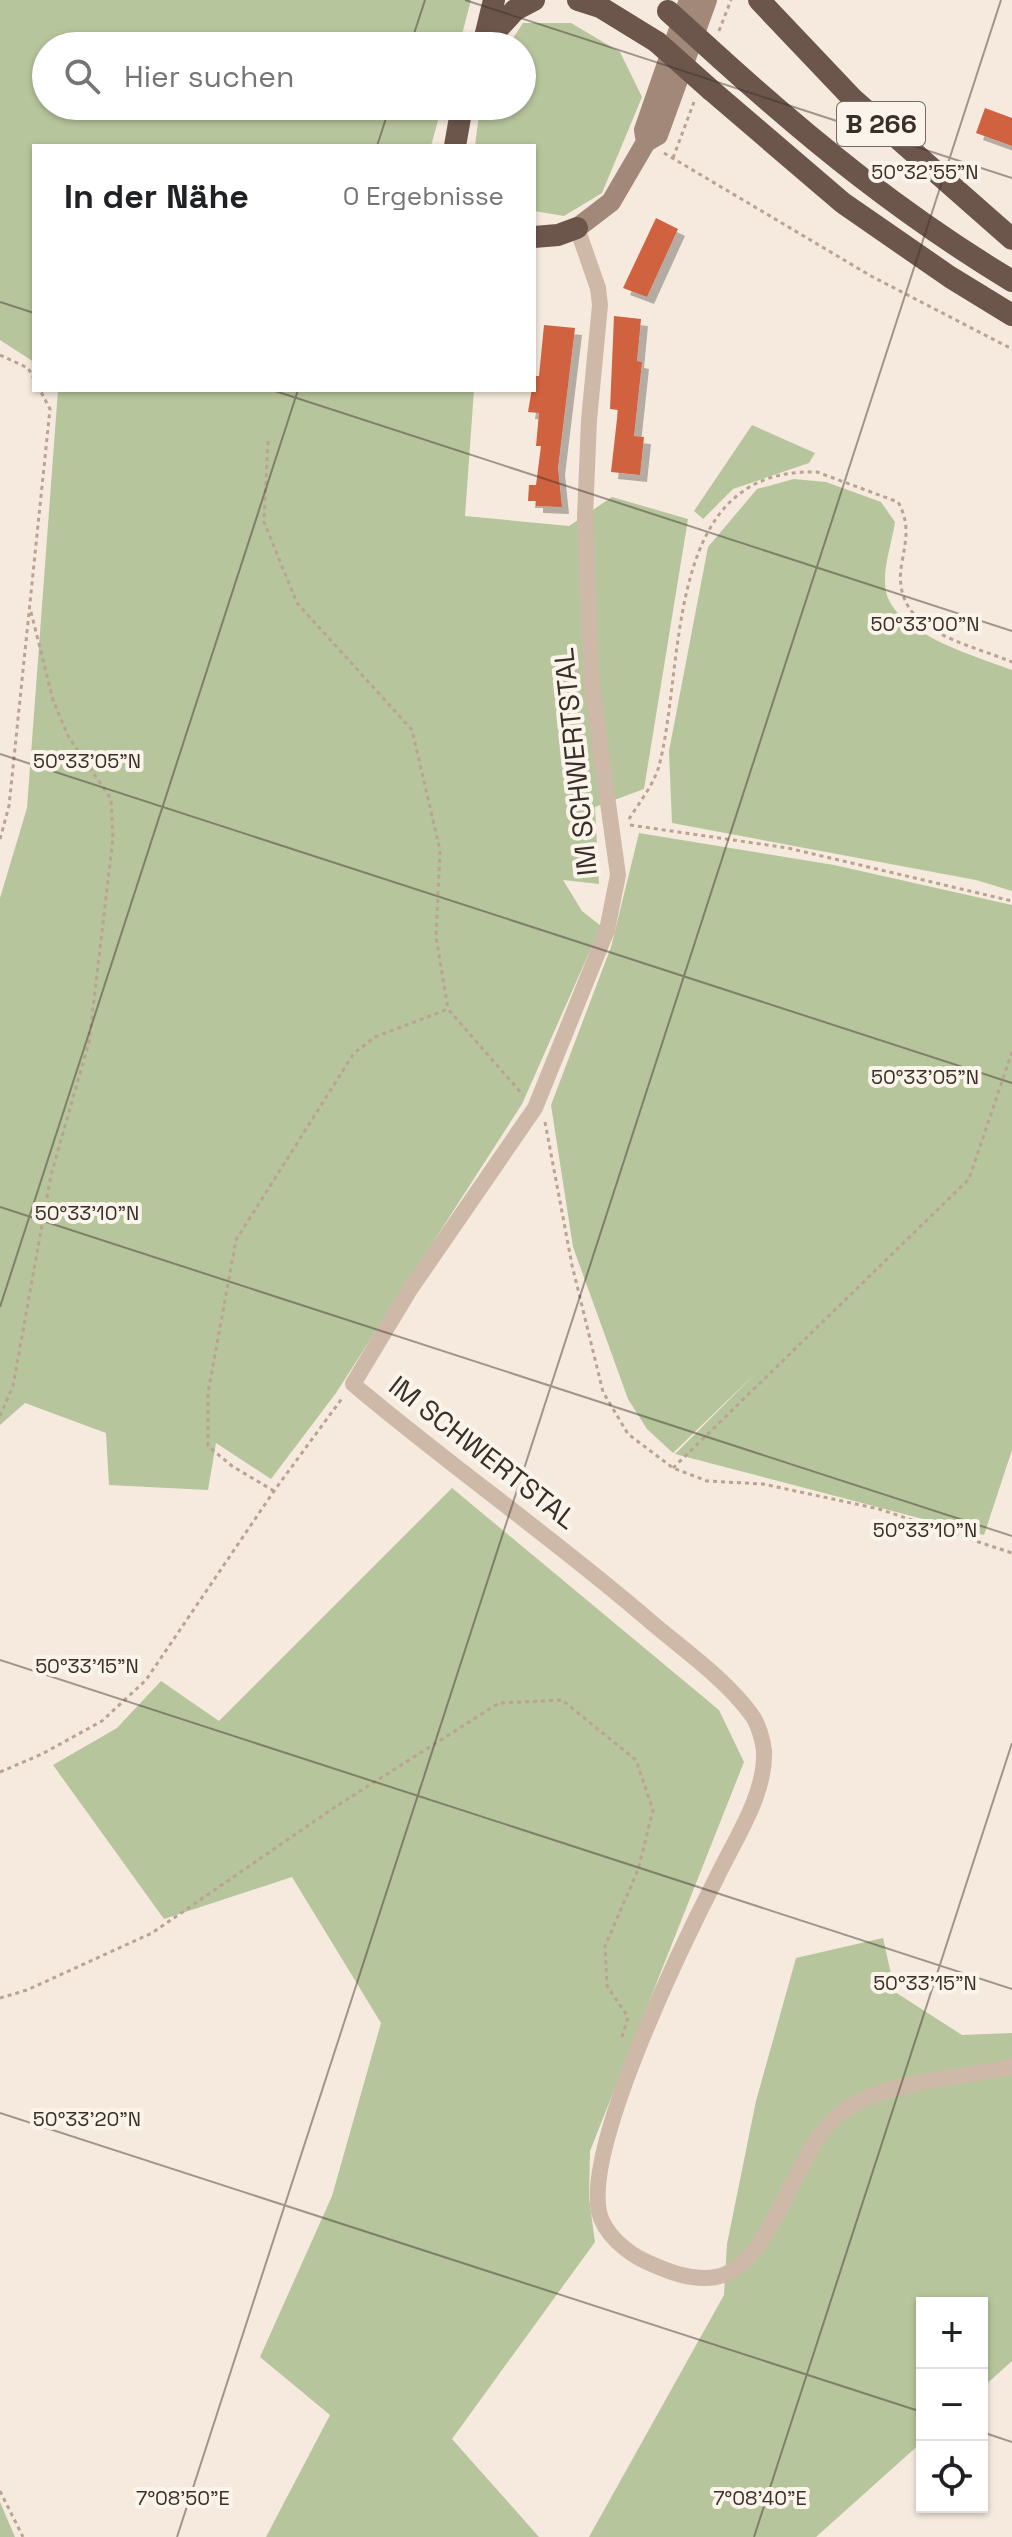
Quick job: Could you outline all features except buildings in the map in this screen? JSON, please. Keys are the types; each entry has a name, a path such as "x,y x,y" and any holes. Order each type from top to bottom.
{"highway":[{"path":"486,32 494,0"},
{"path":"495,32 515,10 534,0"},
{"name":"B 266","path":"578,0 600,7 657,42"},
{"name":"B 266","path":"619,0 657,42 843,203 950,277 1012,315"},
{"name":"B 266","path":"759,0 853,99 1012,239"},
{"name":"B 266","path":"663,5 818,147 959,249 1012,281"},
{"path":"455,144 460,120"},
{"path":"536,237 558,235 577,228"}],"main road":[{"path":"646,142 644,130 689,0"},
{"path":"577,228 611,202 646,142 658,135 707,0"}],"street":[{"name":"IM SCHWERTSTAL","path":"577,228 598,288 600,305 589,420 585,517 592,688 618,875 607,930 535,1108 409,1291 353,1384 422,1444 606,1584 729,1689 754,1718 764,1748 762,1774 747,1815 681,1948 643,2040 598,2175 600,2215 621,2245 641,2259 679,2276 714,2277 733,2272 747,2261 762,2237 819,2134 840,2114 870,2097 898,2089 1012,2067"}],"path":[{"path":"673,158 871,276 1012,349"},
{"path":"0,355 28,368 32,375"},
{"path":"0,839 9,806 50,409 41,392"},
{"path":"268,441 264,522 297,603 412,730 440,850 436,937 448,1009 547,1124 572,1265 603,1392 628,1434 673,1468 707,1481 763,1484 879,1509 1012,1553"},
{"path":"1012,662 940,632 914,617 903,603 898,582 907,522 898,502 817,472 803,471 750,485 719,511 692,568 659,769 626,825 788,848 1012,901"},
{"path":"0,1416 13,1386 51,1175 89,1042 113,838 111,799 68,736 53,700 30,608"},
{"path":"274,1491 208,1446 208,1393 236,1240 354,1053 375,1037 448,1009"},
{"path":"673,1468 969,1179 1012,1052"},
{"path":"0,1772 42,1754 102,1721 123,1704 166,1654 274,1491 353,1384"},
{"path":"0,1998 27,1990 152,1933 335,1807 499,1703 562,1700 636,1760 653,1810 638,1870 605,1946 607,1986 628,2017 621,2040"},
{"path":"0,2491 23,2537"}],"green space":[{"path":"0,0 471,0 463,32 32,32 32,120 438,120 432,144 32,144 32,361 0,340"},
{"path":"523,23 571,23 620,52 642,97 602,193 564,216 536,211 536,144 475,144 478,120 536,120 536,32 517,32"},
{"path":"58,392 474,392 465,516 569,526 612,497 688,519 644,789 595,807 599,884 563,880 582,911 601,926 522,1104 336,1393 271,1479 216,1443 208,1490 109,1485 106,1433 25,1403 0,1425 0,898 27,808"},
{"path":"752,425 815,453 809,463 733,489 703,519 694,511"},
{"path":"794,479 826,482 881,502 895,522 885,576 889,601 900,615 935,639 1012,670 1012,891 976,880 672,823 669,751 708,547 757,489"},
{"path":"639,833 834,865 1012,905 1012,1450 984,1535 675,1454 757,1372 673,1453 647,1429 628,1399 573,1247 551,1105 611,947"},
{"path":"452,1488 719,1710 744,1762 590,2151 589,2198 595,2242 452,2439 539,2537 266,2537 330,2415 260,2357 332,2196 381,2023 292,1877 164,1919 53,1765 117,1728 161,1681 219,1721"},
{"path":"883,1938 895,1992 962,2035 1012,2033 1012,2361 988,2383 988,2297 916,2297 916,2447 816,2537 589,2537 724,2295 727,2244 756,2101 796,1958"},
{"path":"0,2502 15,2537 0,2537"}]}
